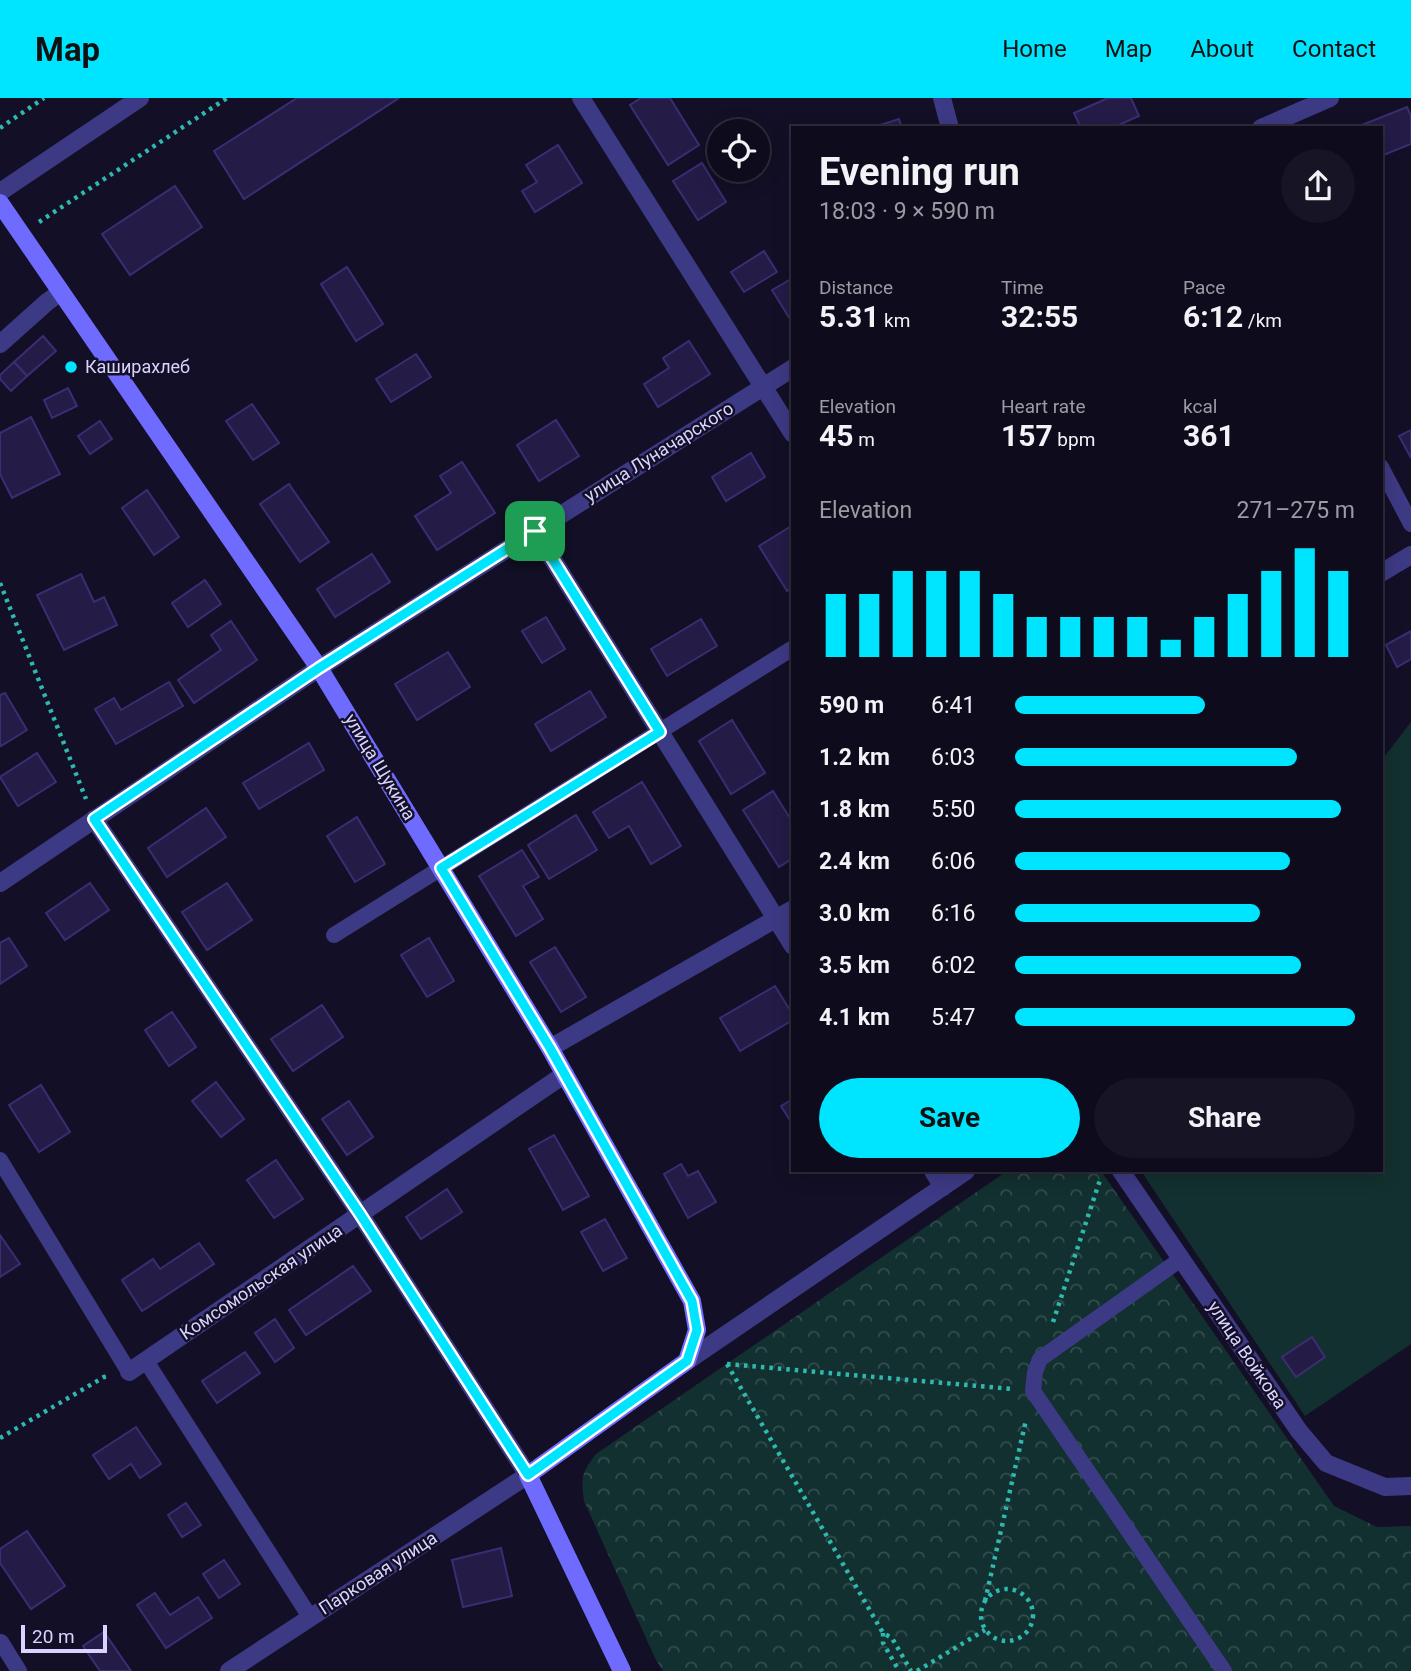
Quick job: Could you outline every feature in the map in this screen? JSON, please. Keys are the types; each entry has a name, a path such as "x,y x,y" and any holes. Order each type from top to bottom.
{"street":[{"path":"0,191 140,98"},
{"path":"581,98 791,431"},
{"path":"942,98 949,126"},
{"path":"1265,126 1325,99"},
{"name":"улица Щукина","path":"0,203 319,668 550,1048 692,1301 697,1330 687,1361"},
{"path":"0,344 61,292"},
{"name":"улица Луначарского","path":"0,883 319,668 791,369"},
{"path":"535,531 791,943"},
{"path":"1383,572 1411,555"},
{"path":"94,819 360,1214 528,1475 622,1671"},
{"path":"550,1048 791,910"},
{"name":"Комсомольская улица","path":"130,1372 565,1074"},
{"path":"934,1172 943,1187"},
{"path":"528,1475 687,1361 965,1172"},
{"name":"улица Войкова","path":"1122,1172 1298,1431 1326,1462 1385,1487 1411,1486"},
{"name":"Парковая улица","path":"229,1671 528,1475"}],"lane":[{"path":"1383,471 1411,524"},
{"path":"334,935 791,649"},
{"path":"0,1160 130,1372"},
{"path":"1181,1259 1040,1359 1035,1372 1033,1391 1224,1671"},
{"path":"146,1361 310,1617"},
{"path":"1,1642 19,1671"}],"path":[{"path":"0,128 44,98"},
{"path":"21,234 227,98"},
{"path":"0,583 94,819"},
{"path":"1040,1359 1103,1172"},
{"path":"899,1671 883,1643 883,1633 727,1364 1033,1391 981,1610 981,1621 985,1630 1000,1641 1010,1642 1028,1632 1033,1622 1033,1610 1029,1600 1020,1592 1001,1589 985,1601"},
{"path":"0,1438 104,1377 130,1372"},
{"path":"917,1671 985,1630"},
{"path":"883,1633 892,1638 911,1671"}],"green space":[{"path":"1411,722 1411,1344 1305,1416 1142,1172 1383,1172 1383,758"},
{"path":"1006,1172 1102,1172 1334,1506 1377,1527 1411,1526 1411,1671 663,1671 584,1501 583,1476 596,1454"}],"building":[{"path":"297,98 399,98 244,199 214,151"},
{"path":"641,98 670,98 699,145 668,165 630,105"},
{"path":"1108,98 1131,98 1139,116 1116,126 1080,126 1074,113"},
{"path":"1407,107 1411,116 1411,144 1383,155 1383,126 1360,126"},
{"path":"899,119 901,126 877,126"},
{"path":"558,145 582,183 535,212 522,191 537,182 526,165"},
{"path":"702,163 707,171 707,182 714,182 726,202 698,220 673,181"},
{"path":"175,186 202,227 130,275 102,234"},
{"path":"764,251 777,272 744,292 731,272"},
{"path":"347,267 383,324 356,341 321,284"},
{"path":"791,279 791,321 772,290"},
{"path":"43,336 56,351 27,376 14,362"},
{"path":"689,341 710,374 658,407 644,384 669,368 663,358"},
{"path":"416,354 431,377 391,402 376,379"},
{"path":"14,362 27,376 11,391 0,379 0,375"},
{"path":"68,388 77,406 52,418 44,400"},
{"path":"252,404 279,443 253,460 226,421"},
{"path":"31,417 60,474 12,498 0,474 0,433"},
{"path":"556,420 579,456 539,481 517,445"},
{"path":"100,421 112,439 90,454 78,436"},
{"path":"1411,430 1411,458 1399,436"},
{"path":"751,453 765,477 726,501 712,477"},
{"path":"462,462 495,513 437,550 415,516 451,493 440,476"},
{"path":"289,484 329,542 300,562 260,504"},
{"path":"147,490 179,537 154,555 122,508"},
{"path":"791,526 791,589 787,591 759,546"},
{"path":"372,554 390,582 335,617 317,589"},
{"path":"81,574 94,602 104,597 117,625 64,650 37,595"},
{"path":"205,580 221,604 188,627 172,603"},
{"path":"546,617 565,649 542,663 522,631"},
{"path":"701,619 717,646 667,676 651,649"},
{"path":"231,621 257,660 194,703 178,680 221,650 211,635"},
{"path":"1411,631 1411,659 1397,667 1386,645"},
{"path":"448,652 470,687 417,720 395,684"},
{"path":"169,682 183,706 116,744 95,709 114,698 121,710"},
{"path":"590,691 606,717 551,751 535,724"},
{"path":"5,693 27,730 1,746 0,695"},
{"path":"732,720 765,773 731,794 699,741"},
{"path":"309,743 324,770 259,809 243,783"},
{"path":"37,753 56,782 18,806 0,777"},
{"path":"642,782 681,846 651,864 629,826 609,838 593,812"},
{"path":"773,791 791,820 791,859 779,867 743,810"},
{"path":"206,808 226,837 167,877 148,848"},
{"path":"576,815 597,850 549,879 528,845"},
{"path":"357,817 385,864 355,882 327,836"},
{"path":"522,850 539,877 523,886 543,919 516,936 479,876"},
{"path":"90,883 109,910 65,940 46,913"},
{"path":"227,883 252,920 207,950 182,912"},
{"path":"9,938 27,966 0,984 0,943"},
{"path":"429,938 454,981 427,997 401,955"},
{"path":"555,947 586,997 561,1012 530,962"},
{"path":"775,986 791,1012 791,1021 740,1051 720,1018"},
{"path":"322,1005 343,1037 293,1071 271,1039"},
{"path":"172,1012 196,1047 169,1066 145,1030"},
{"path":"216,1082 244,1119 221,1137 192,1101"},
{"path":"41,1085 70,1132 39,1152 9,1105"},
{"path":"791,1100 791,1122 781,1106"},
{"path":"349,1101 373,1137 347,1155 322,1119"},
{"path":"554,1135 589,1196 563,1210 529,1149"},
{"path":"276,1160 303,1199 274,1218 247,1180"},
{"path":"681,1164 688,1176 698,1171 716,1202 688,1218 664,1174"},
{"path":"447,1189 462,1212 421,1239 406,1217"},
{"path":"605,1219 627,1258 603,1271 581,1232"},
{"path":"0,1235 20,1264 0,1277"},
{"path":"199,1243 214,1264 142,1311 122,1280 153,1259 160,1269"},
{"path":"353,1266 371,1291 306,1335 289,1310"},
{"path":"275,1319 294,1348 275,1362 255,1333"},
{"path":"1312,1337 1325,1357 1296,1377 1282,1357"},
{"path":"245,1352 260,1373 217,1403 202,1381"},
{"path":"136,1427 161,1464 140,1478 131,1464 109,1479 93,1455"},
{"path":"186,1503 201,1525 182,1537 168,1515"},
{"path":"27,1531 65,1586 31,1609 0,1563 0,1549"},
{"path":"501,1548 512,1596 463,1607 452,1560"},
{"path":"224,1560 240,1584 219,1598 203,1574"},
{"path":"155,1593 170,1615 198,1597 212,1618 166,1648 137,1605"},
{"path":"104,1632 131,1671 100,1671 83,1646"}],"place":[{"name":"Каширахлеб","path":"71,367"}],"route":[{"path":"535,531 660,732 441,868 550,1048 692,1301 697,1330 687,1361 528,1475 360,1214 94,819 319,668 535,531"}]}
